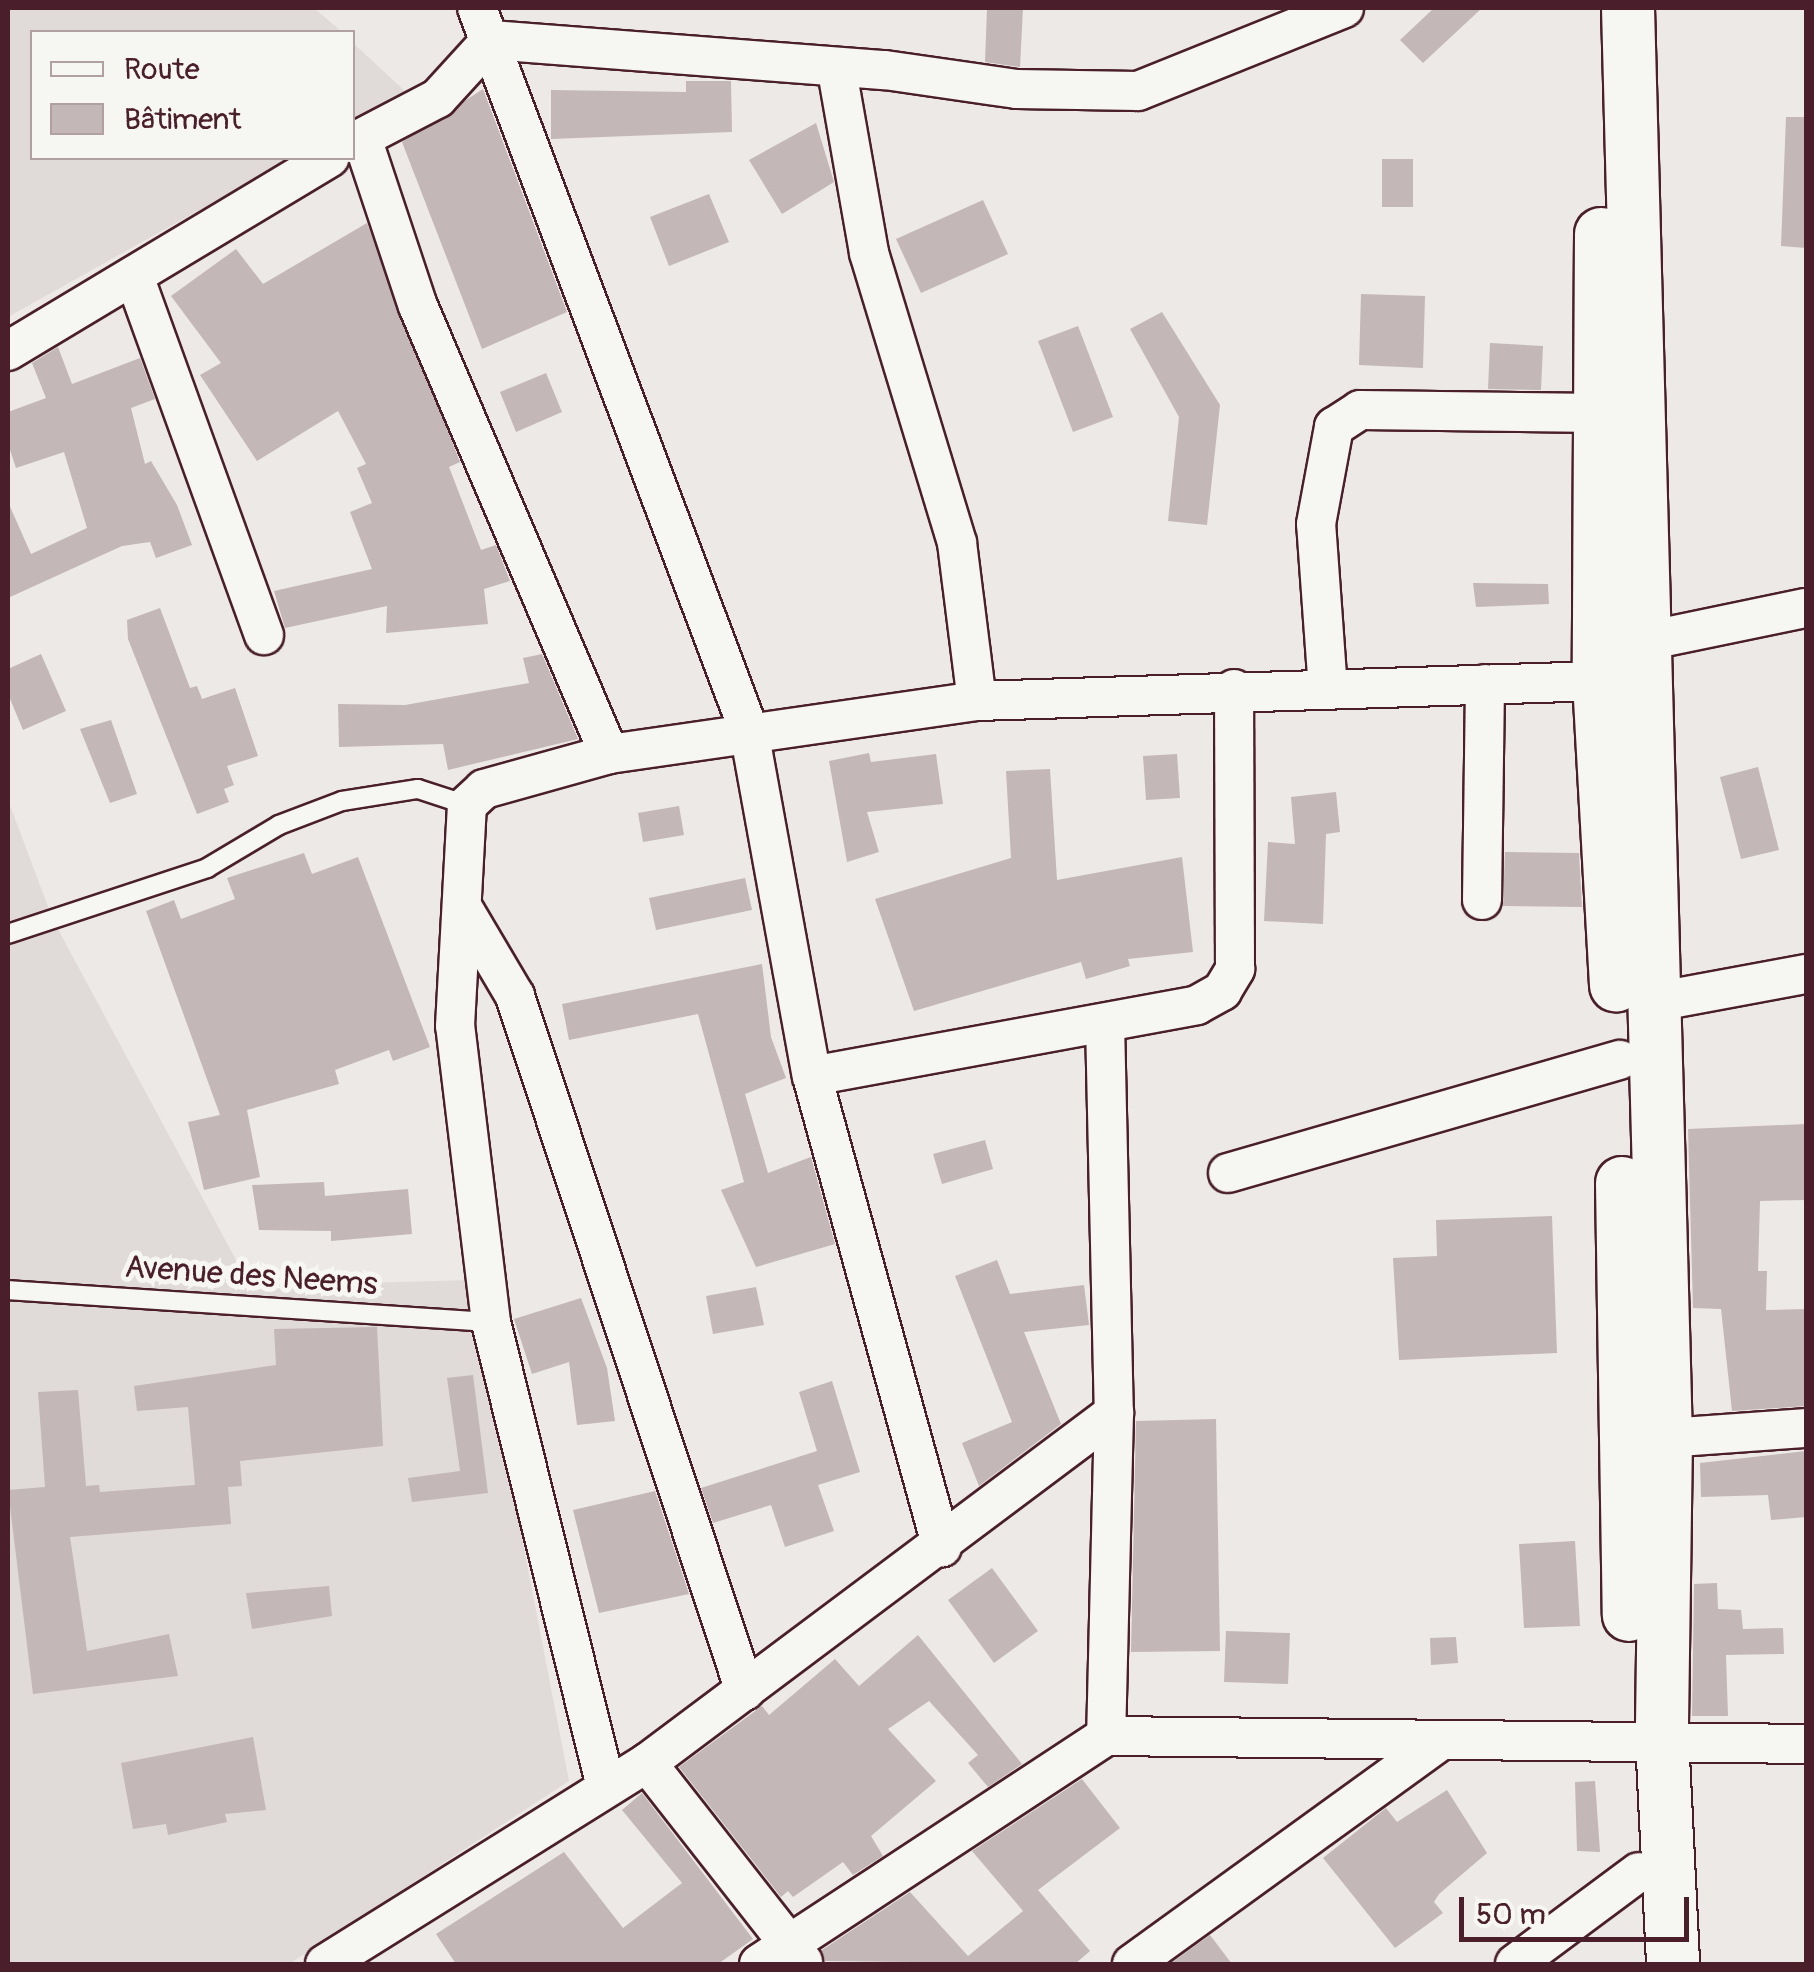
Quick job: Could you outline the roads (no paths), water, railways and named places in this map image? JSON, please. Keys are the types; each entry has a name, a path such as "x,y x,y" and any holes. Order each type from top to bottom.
{"main road":[{"path":"1602,8 1618,137 1646,641 1649,1003 1666,1438 1639,1872 1642,1964"},
{"path":"1628,8 1600,413 1599,681 1620,1060 1646,1737 1673,1964"}],"street":[{"path":"484,24 1017,89 1138,91 1344,8"},
{"path":"484,24 438,98 357,141 418,306 609,754"},
{"path":"484,24 750,731 812,1076 942,1547"},
{"path":"837,70 869,253 957,543 977,701"},
{"path":"8,350 326,160"},
{"path":"134,276 264,635"},
{"path":"1328,690 1316,524 1334,427 1360,410 1600,413"},
{"path":"606,1787 490,1322 455,1026 467,805 484,789 609,754 977,701 1234,689 1328,690 1599,681 1646,641 1806,608"},
{"path":"1482,900 1485,684"},
{"path":"812,1076 1105,1023 1196,1004 1222,991 1235,969 1234,689"},
{"path":"463,908 515,996 745,1690"},
{"path":"1649,1003 1806,974"},
{"path":"1105,1023 1114,1413 1106,1736"},
{"path":"1228,1173 1620,1060"},
{"path":"324,1964 646,1763 942,1547 1114,1413"},
{"path":"1666,1438 1806,1428"},
{"path":"760,1964 797,1954 1106,1736 1436,1743 1646,1737 1806,1744"},
{"path":"1132,1964 1436,1743"},
{"path":"646,1763 797,1954"},
{"path":"1515,1964 1639,1872"}],"lane":[{"path":"8,934 207,868 278,826 342,802 358,805 418,789 467,805"},
{"name":"Avenue des Neems","path":"8,1290 490,1322"}]}
